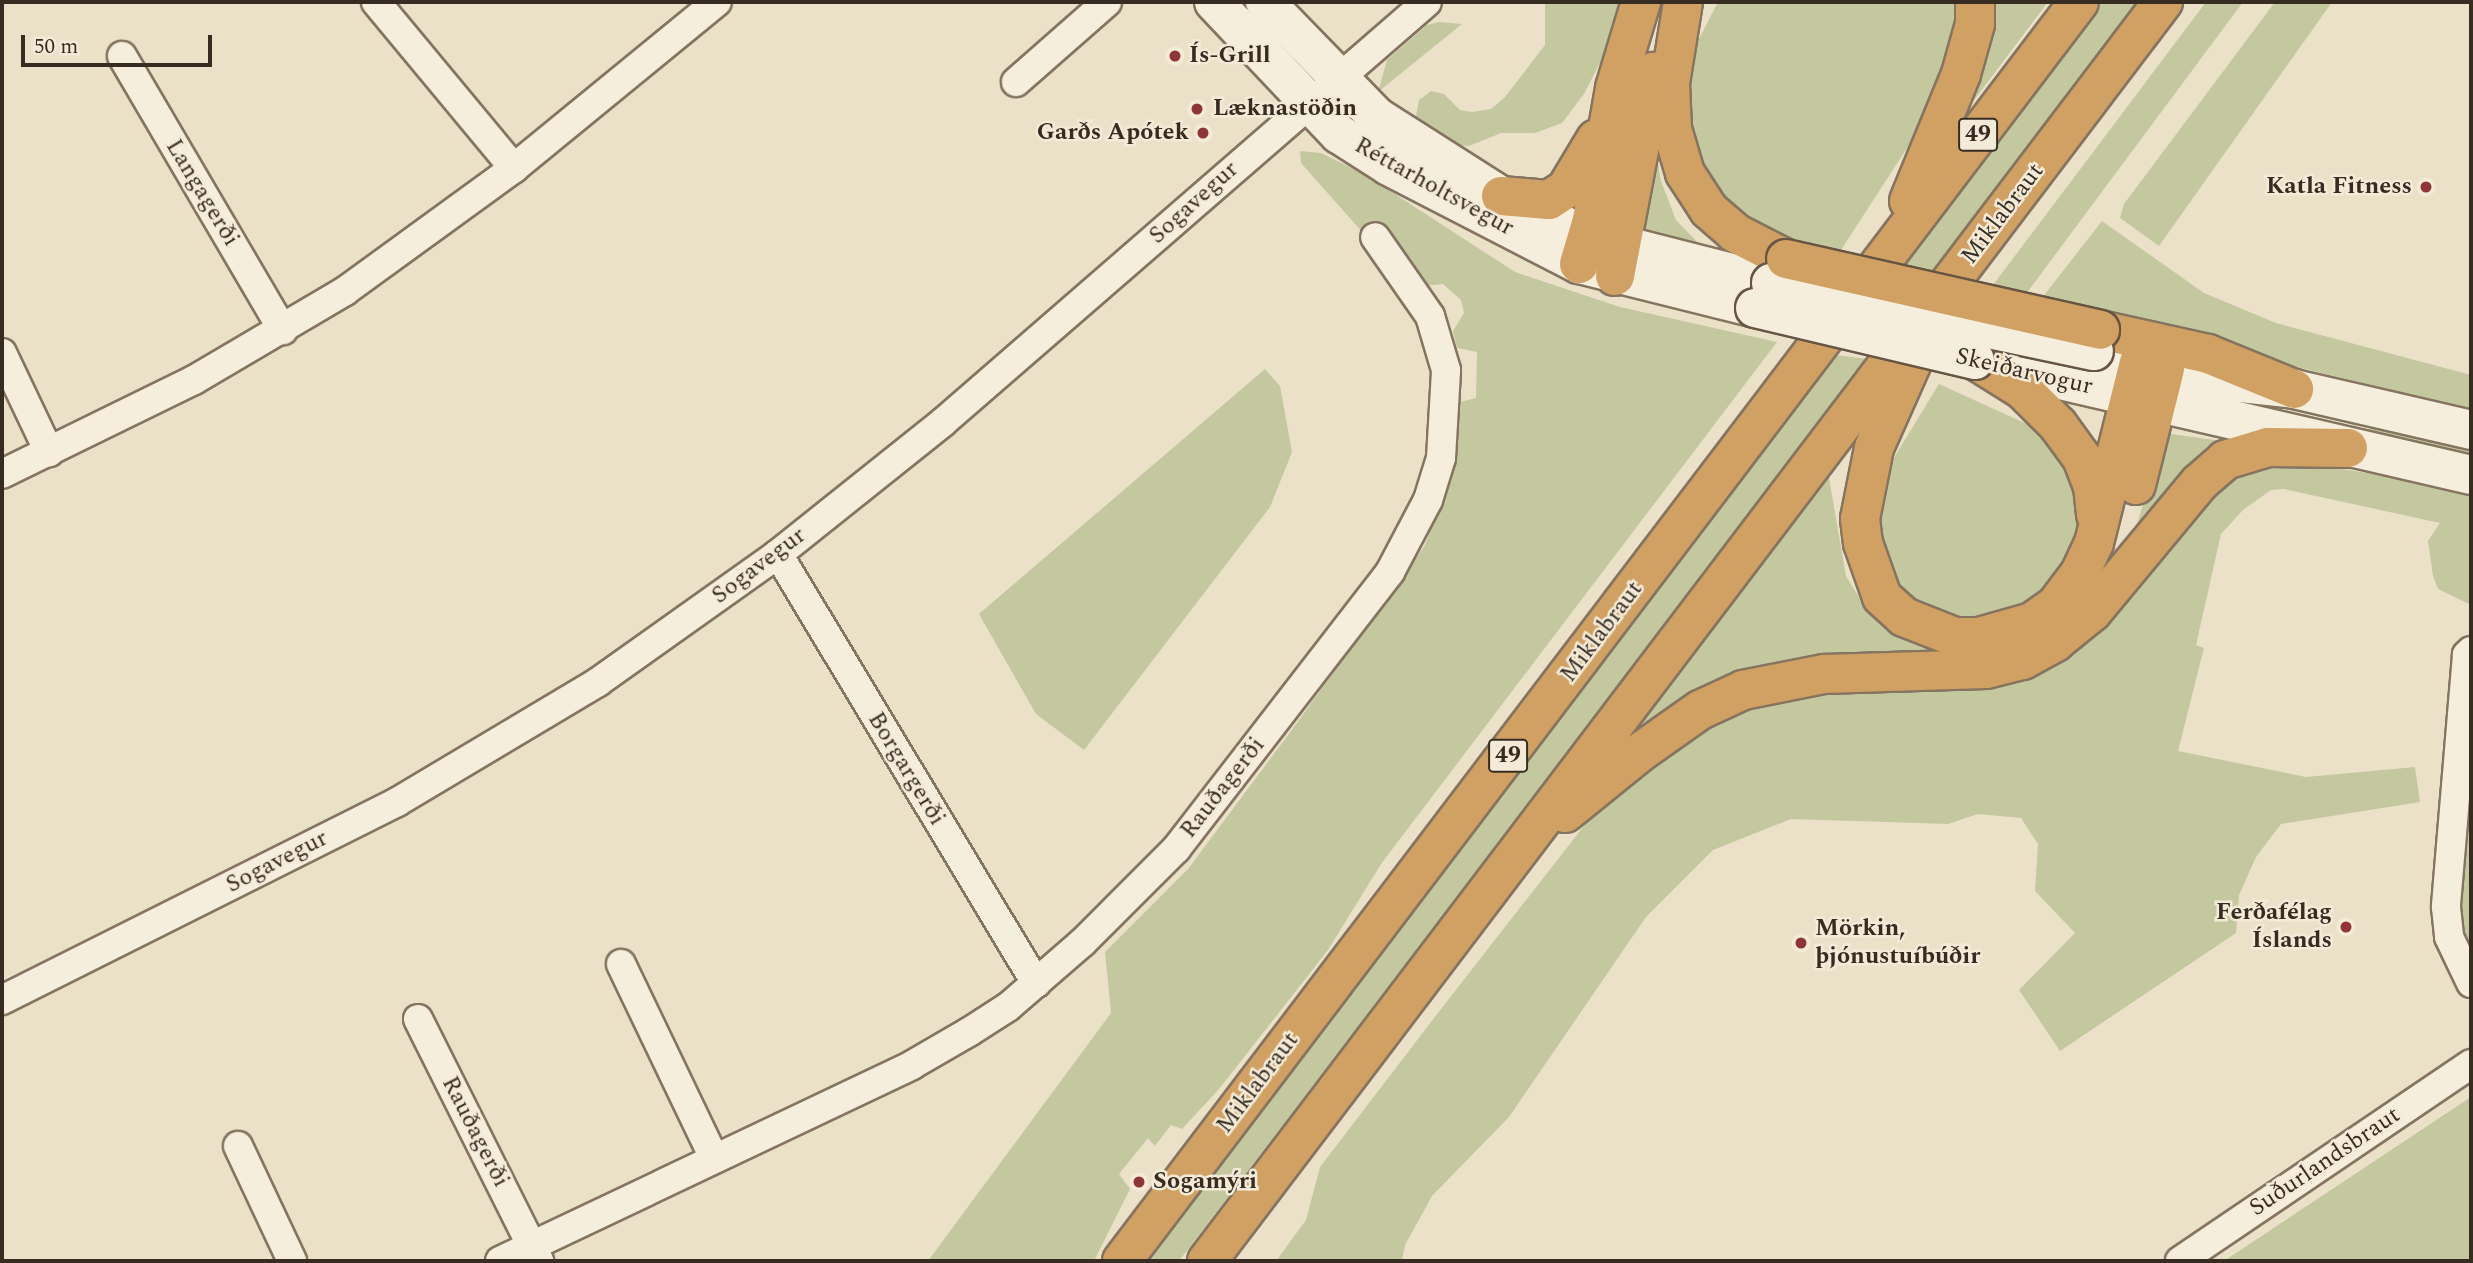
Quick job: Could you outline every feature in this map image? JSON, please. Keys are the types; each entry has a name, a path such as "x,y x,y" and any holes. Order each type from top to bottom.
{"highway":[{"path":"1501,196 1530,202 1549,200 1566,189 1594,143 1615,88 1641,2"},
{"path":"1878,268 1931,153 1961,75 1975,24 1975,2"},
{"name":"Miklabraut","path":"1122,1261 2079,2"},
{"name":"Miklabraut","path":"1207,1261 2163,2"},
{"path":"1601,256 1663,31 1681,5"},
{"path":"1681,5 1670,83 1672,129 1685,173 1709,210 1735,233 1771,283 2097,341 2208,354 2294,389"},
{"path":"1601,256 1615,88"},
{"path":"1970,257 1900,384 1874,448 1860,519 1863,544 1882,597 1904,617 1955,637 2009,632 2056,604 2080,573 2148,383"},
{"path":"1975,360 2047,412 2082,458 2093,486 2097,528"},
{"path":"2092,612 2114,571 2148,383"},
{"path":"1515,855 1639,753 1700,710 1743,690 1824,674 1986,669 2023,660 2055,642 2092,612 2199,483 2225,460 2268,447 2348,448"}],"main road":[{"name":"Réttarholtsvegur","path":"1214,2 1339,134 1374,157 1601,256"},
{"name":"Réttarholtsvegur","path":"1265,2 1337,79 1377,117 1601,256"},
{"name":"Skeiðarvogur","path":"1601,256 1771,283 1975,360 2079,385 2204,379 2294,389 2471,429"},
{"name":"Skeiðarvogur","path":"2097,341 2148,383 2348,448 2470,476"}],"street":[{"path":"376,2 514,168"},
{"path":"1016,82 1107,2"},
{"name":"Sogavegur","path":"2,1000 397,802 495,747 598,682 778,554 1045,335 1427,2"},
{"path":"2,474 283,330 356,284 514,168 698,8"},
{"name":"Langagerði","path":"122,56 283,330"},
{"name":"Rauðagerði","path":"499,1261 535,1253 714,1158 912,1065 1008,1007 1176,849 1390,572 1428,500 1441,458 1446,370 1430,316 1375,237"},
{"path":"2,353 49,452"},
{"name":"Borgargerði","path":"778,554 1036,983"},
{"path":"2471,651 2467,654 2446,907 2449,937 2471,982"},
{"path":"621,964 714,1158"},
{"name":"Rauðagerði","path":"418,1019 535,1253"},
{"name":"Suðurlandsbraut","path":"2180,1261 2471,1064"},
{"path":"237,1146 292,1261"}],"green space":[{"path":"1545,2 1631,2 1584,94 1562,123 1535,133 1501,133 1469,146 1442,144 1423,132 1416,116 1419,100 1431,91 1444,94 1460,110 1472,112 1491,109 1505,97 1545,45"},
{"path":"1718,2 1960,2 1962,11 1933,108 1839,253 1775,235 1735,215 1706,178 1690,136 1681,74"},
{"path":"1986,2 2048,2 1953,128"},
{"path":"2102,2 2137,2 1928,277 1901,271"},
{"path":"2206,2 2243,2 2023,298 1990,289"},
{"path":"2275,2 2332,2 2159,246 2120,218 2124,204"},
{"path":"1439,22 1462,24 1378,92 1387,60 1427,25"},
{"path":"1652,128 1661,181 1676,220 1704,249 1628,240"},
{"path":"1300,151 1321,153 1364,174 1515,272 1620,307 1777,342 1381,864 1328,950 1219,1089 1182,1129 1171,1125 1155,1146 1148,1138 1119,1174 1130,1189 1094,1261 928,1261 1111,1013 1105,952 1188,869 1291,731 1424,547 1446,492 1460,402 1476,398 1477,352 1457,348 1453,331 1464,313 1461,300 1443,284 1424,286 1378,221 1364,234 1301,163"},
{"path":"2102,221 2204,293 2276,323 2471,375 2471,410 2038,303"},
{"path":"1836,355 1867,359 1179,1261 1148,1261"},
{"path":"1265,369 1280,386 1292,452 1270,507 1084,750 1036,714 979,614"},
{"path":"1939,384 2053,436 2083,494 2082,522 2072,559 2052,588 2019,613 1972,624 1910,608 1881,569 1874,509 1892,461"},
{"path":"2134,423 2141,427 2097,585 2070,622 2031,645 1983,661 1789,666 1698,698 1652,727 1638,719 1828,472 1846,576 1867,610 1897,633 1928,648 1954,651 1996,647 2028,638 2086,581 2104,539"},
{"path":"2371,429 2471,447 2471,461 2345,435"},
{"path":"2165,433 2249,445 2129,550"},
{"path":"2271,458 2438,484 2471,497 2471,605 2438,589 2433,576 2428,541 2440,523 2284,489 2271,490 2243,510 2221,534 2196,645 2204,648 2178,751 2306,777 2415,767 2420,802 2281,824 2256,857 2239,895 2236,933 2060,1051 2019,990 2075,933 2035,891 2038,844 2021,818 1978,814 1948,824 1791,819 1713,850 1646,917 1509,1117 1432,1196 1405,1245 1402,1261 1276,1261 1306,1220 1320,1167 1594,813 1683,729 1773,693 1965,682 2231,473"},
{"path":"2471,824 2471,949 2459,918 2465,833"},
{"path":"2471,1097 2471,1261 2224,1261"}],"place":[{"name":"Ís-Grill","path":"1175,56"},
{"name":"Læknastöðin","path":"1197,109"},
{"name":"Garðs Apótek","path":"1203,133"},
{"name":"Katla Fitness","path":"2426,187"},
{"name":"Ferðafélag Íslands","path":"2346,927"},
{"name":"Mörkin, þjónustuíbúðir","path":"1801,943"},
{"name":"Sogamýri","path":"1139,1182"}]}
